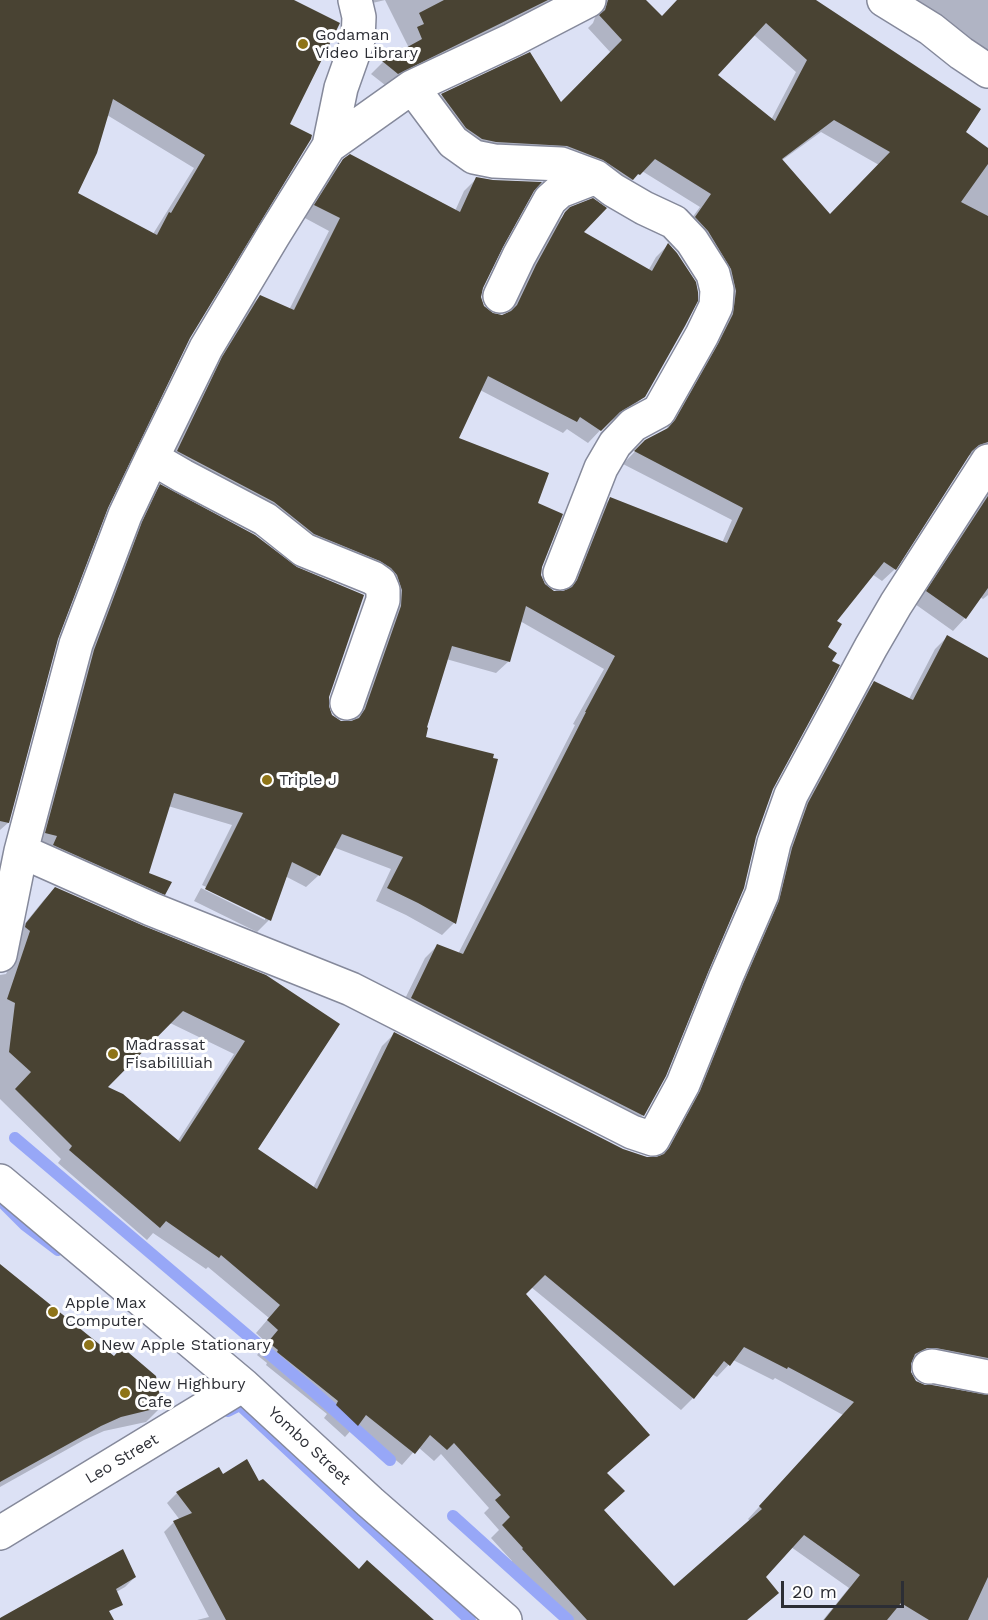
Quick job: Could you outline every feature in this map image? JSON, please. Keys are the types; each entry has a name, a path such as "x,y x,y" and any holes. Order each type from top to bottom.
{"street":[{"path":"0,955 21,851 76,644 125,515 206,348 329,146 341,87 358,40 359,17 355,0"},
{"path":"329,146 412,87 512,40 589,0"},
{"path":"884,0 931,28 961,53 988,71"},
{"path":"412,87 453,142 474,156 494,160 561,164 596,177 644,208 674,222 692,241 713,274 717,290 716,306 702,335 659,411 633,425 615,444 601,468 560,573"},
{"path":"500,296 550,200 560,191 596,177"},
{"path":"153,458 265,519 304,550 380,583 384,590 382,600 347,703"},
{"path":"21,851 151,909 351,989 632,1132 654,1138 683,1084 762,894 774,843 791,795 891,612 988,461"},
{"name":"Yombo Street","path":"0,1181 243,1385 370,1502 505,1620"},
{"path":"929,1367 932,1365 988,1377"},
{"name":"Leo Street","path":"0,1533 243,1385"}],"building":[{"path":"0,0 294,0 340,23 290,124 312,135 311,139 190,338 108,508 58,639 9,823 0,821","holes":["113,99 205,155 157,235 78,193 97,153"]},
{"path":"444,0 548,0 398,74 382,61 422,39 417,27 424,24 419,13"},
{"path":"608,0 646,0 662,16 677,0 816,0 981,109 966,132 988,148 988,164 961,202 988,216 988,442 972,451 896,570 884,562 837,621 842,624 828,647 837,653 832,661 840,665 773,789 756,837 744,888 666,1076 644,1116 411,998 437,944 463,954 615,656 526,606 510,662 452,646 427,727 426,737 494,754 493,758 498,759 456,924 387,888 403,857 342,834 320,876 292,862 271,921 205,889 243,813 174,793 149,873 172,882 165,895 53,845 57,836 45,833 94,650 142,522 160,484 255,535 297,567 364,595 329,697 329,706 332,715 341,721 359,718 365,709 401,606 402,590 397,575 380,561 314,534 274,502 177,451 222,357 260,295 294,310 340,218 314,205 343,159 350,154 460,212 476,177 542,182 534,191 483,288 481,297 484,306 493,313 502,315 517,305 536,265 570,207 593,198 607,208 584,232 652,271 668,243 696,282 698,301 645,397 620,412 601,431 580,417 577,422 488,376 459,438 549,473 538,503 563,514 541,575 545,584 554,591 563,591 572,587 577,580 610,497 727,543 743,508 634,451 645,440 668,428 675,420 733,314 736,291 731,269 708,231 695,217 711,194 655,159 633,180 603,160 567,146 496,142 482,139 466,128 441,94 530,52 561,102 622,40 599,15 605,10","holes":["766,23 807,60 775,121 718,75","834,120 890,152 830,214 782,159"]},
{"path":"988,496 988,588 966,619 926,591"},
{"path":"947,635 988,658 988,1358 927,1348 915,1354 911,1364 911,1372 916,1381 925,1385 988,1395 988,1577 968,1620 929,1620 901,1603 887,1620 824,1620 860,1575 804,1535 766,1577 779,1593 747,1620 587,1620 502,1525 510,1517 495,1500 501,1495 454,1443 447,1450 430,1435 415,1454 366,1415 358,1426 336,1405 338,1401 277,1352 278,1350 268,1342 278,1330 267,1320 280,1305 221,1255 219,1258 166,1221 160,1228 69,1150 72,1146 15,1089 31,1072 9,1052 15,1003 7,999 30,931 25,927 26,923 55,887 266,975 340,1024 258,1149 317,1189 394,1032 623,1149 647,1157 664,1154 700,1091 779,901 792,848 808,803 874,681 913,700","holes":["183,1011 245,1041 180,1142 123,1094 108,1087","545,1275 694,1399 724,1361 730,1366 744,1347 854,1402 759,1506 762,1509 674,1586 604,1510 625,1491 607,1473 650,1435 526,1294"]},
{"path":"0,1264 114,1356 122,1347 156,1376 162,1407 121,1417 101,1426 0,1482"},
{"path":"247,1459 259,1481 263,1479 359,1569 367,1560 434,1620 226,1620 173,1521 192,1513 176,1492 219,1467 223,1474"},
{"path":"123,1549 136,1577 116,1589 123,1605 109,1611 114,1620 0,1620 0,1618"}],"waterway":[{"path":"15,1138 313,1391 390,1460"},
{"path":"5,1205 25,1225 58,1250"},
{"path":"228,1411 240,1405 470,1620"},
{"path":"453,1516 568,1620"}],"place":[{"name":"Godaman Video Library","path":"303,44"},
{"name":"Triple J","path":"267,780"},
{"name":"Madrassat Fisabililliah","path":"113,1054"},
{"name":"Apple Max Computer","path":"53,1312"},
{"name":"New Apple Stationary","path":"89,1345"},
{"name":"New Highbury Cafe","path":"125,1393"}]}
